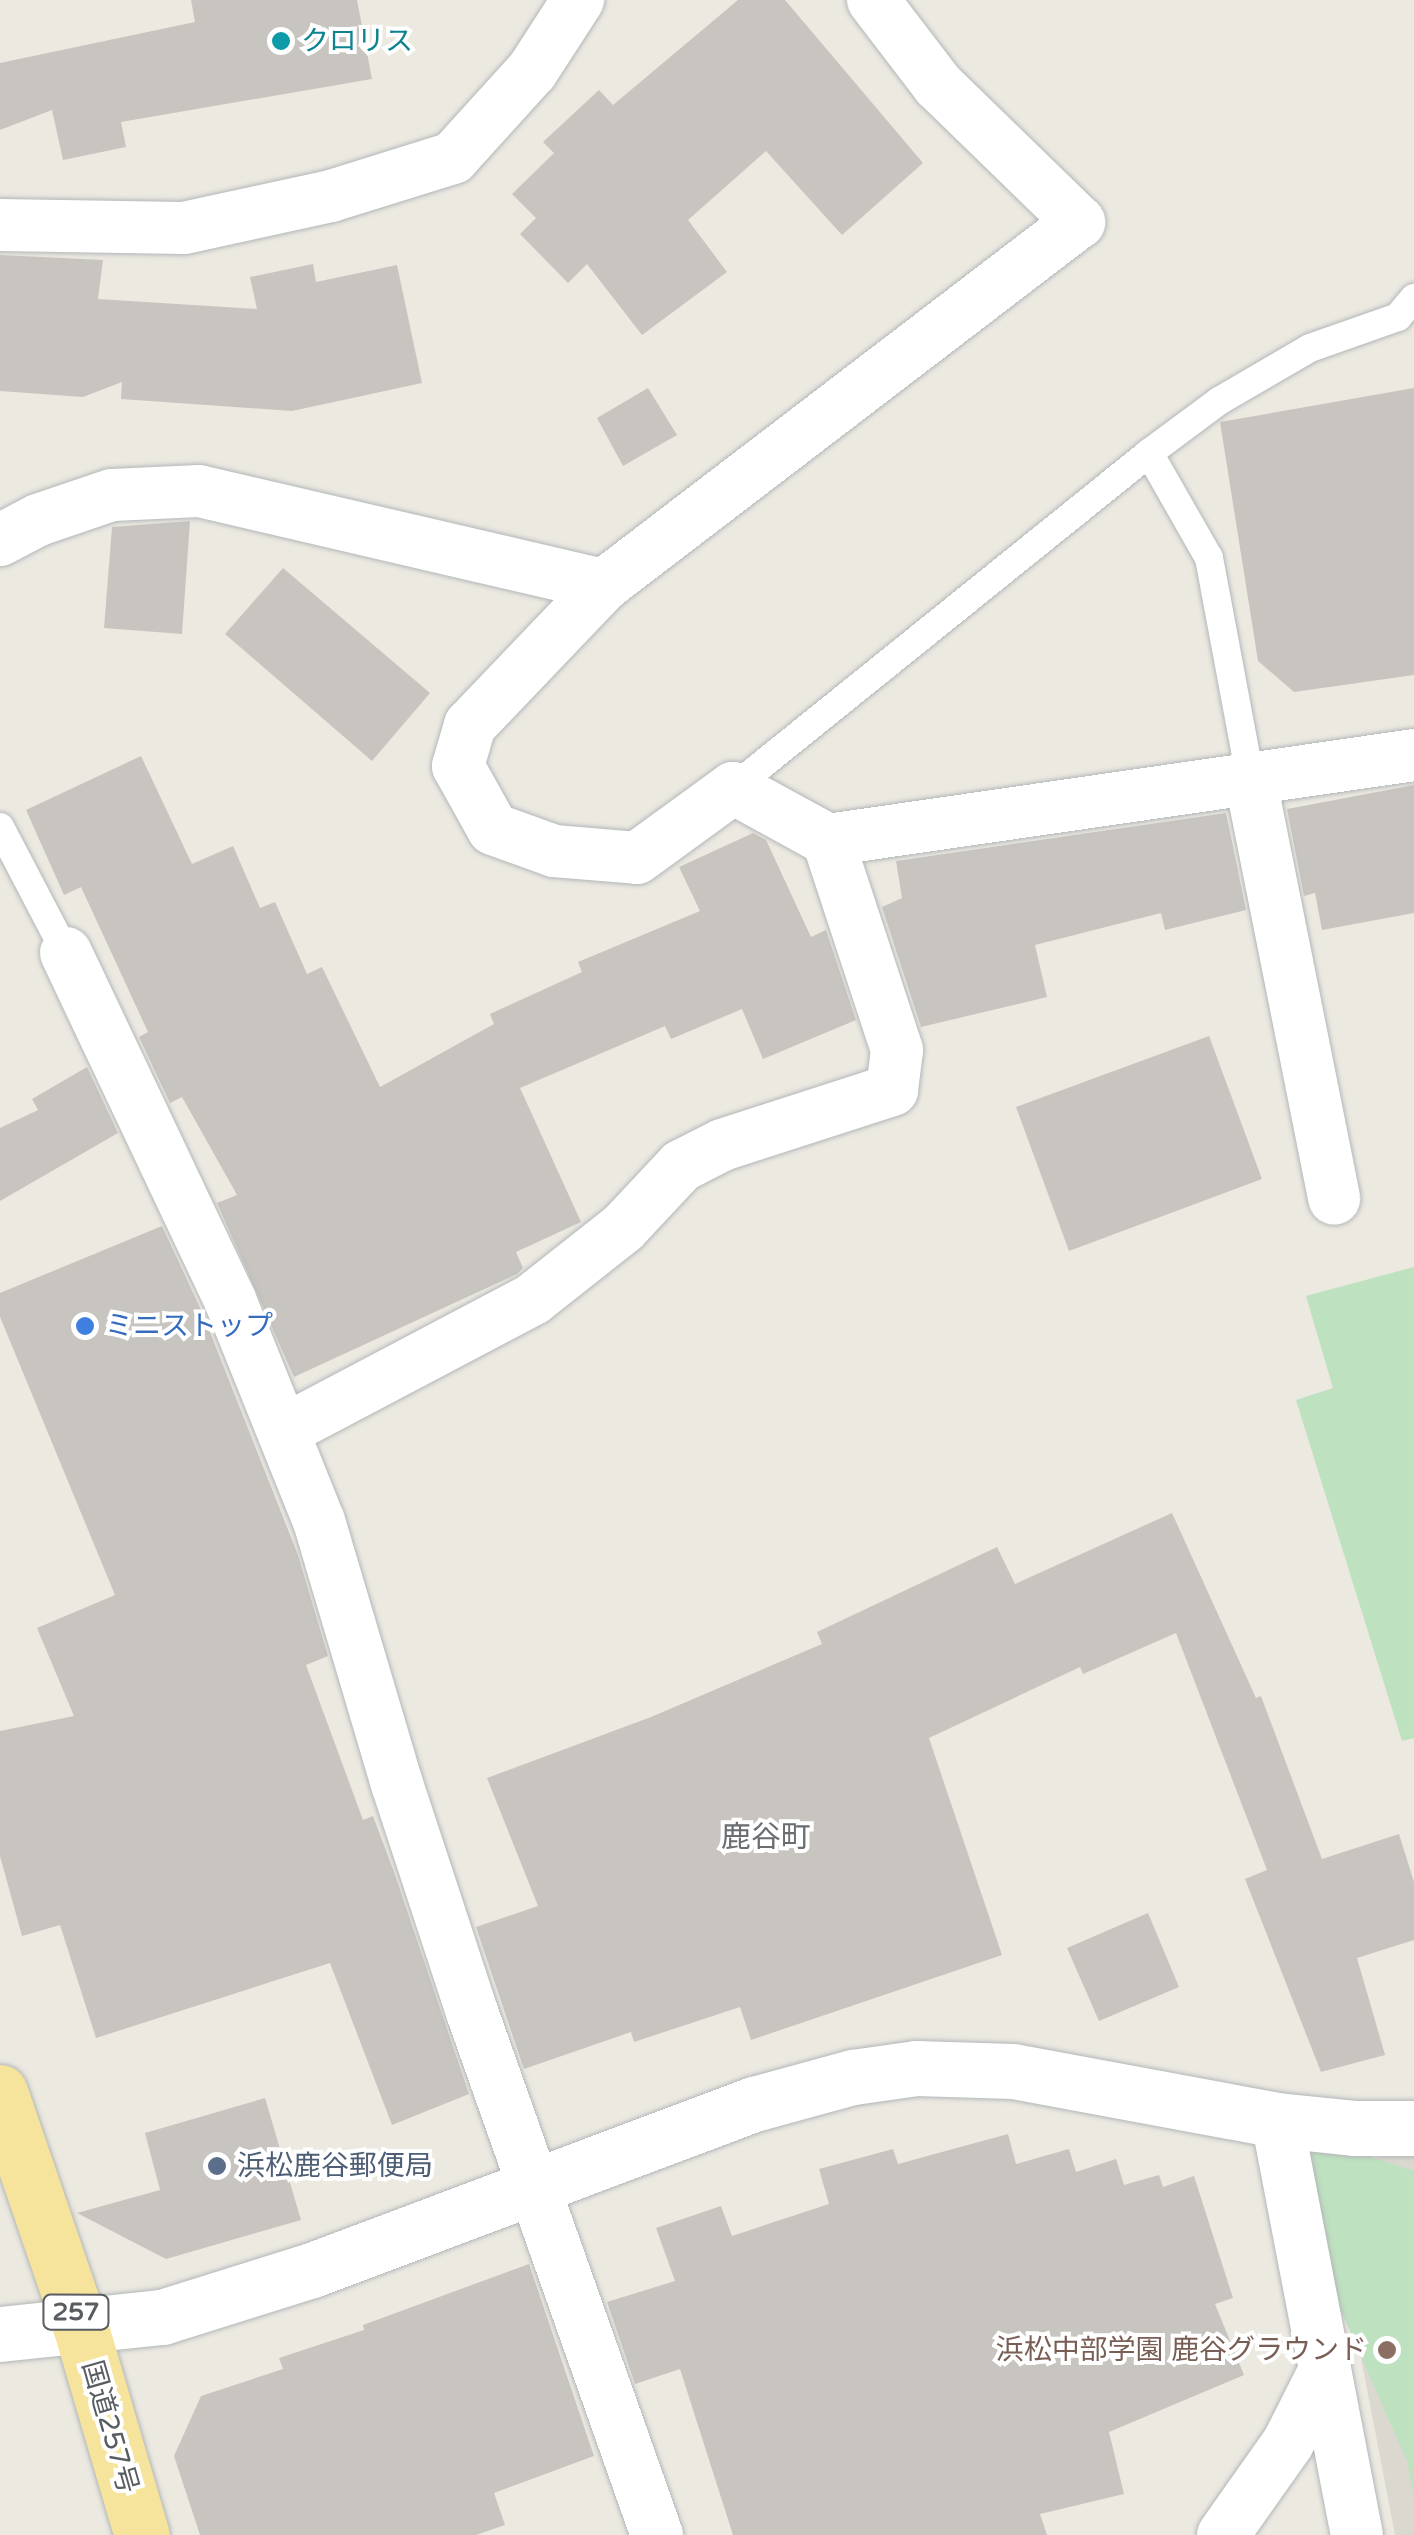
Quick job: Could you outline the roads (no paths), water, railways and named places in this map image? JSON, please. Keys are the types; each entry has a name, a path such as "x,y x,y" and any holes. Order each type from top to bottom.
{"highway":[{"name":"国道257号","path":"0,2092 80,2324 142,2535"}],"street":[{"path":"0,225 184,228 332,196 453,158 532,71 578,0"},
{"path":"873,0 938,85 1079,222 604,585 470,725 458,766 493,829 554,851 637,858 733,788 828,840 1414,755"},
{"path":"0,540 38,520 112,494 200,490 604,585"},
{"path":"1250,777 1334,1200"},
{"path":"282,1431 533,1299 623,1228 680,1166 722,1145 892,1090 897,1050 828,840"},
{"path":"66,953 230,1300 320,1521 397,1784 531,2186 657,2535"},
{"path":"0,2334 162,2317 312,2270 784,2093 916,2068 966,2067 1060,2077 1277,2120 1354,2128 1414,2128"},
{"path":"1277,2120 1358,2535"},
{"path":"1224,2535 1288,2443 1326,2370"}],"lane":[{"path":"733,788 1219,401 1310,348 1398,317 1414,298"},
{"path":"1149,454 1209,558 1250,777"},
{"path":"0,828 66,953"}],"place":[{"name":"クロリス","path":"281,41"},
{"name":"ミニストップ","path":"85,1326"},
{"name":"浜松鹿谷郵便局","path":"217,2166"},
{"name":"浜松中部学園 鹿谷グラウンド","path":"1387,2350"}],"district":[{"name":"鹿谷町","path":"766,1838"}]}
